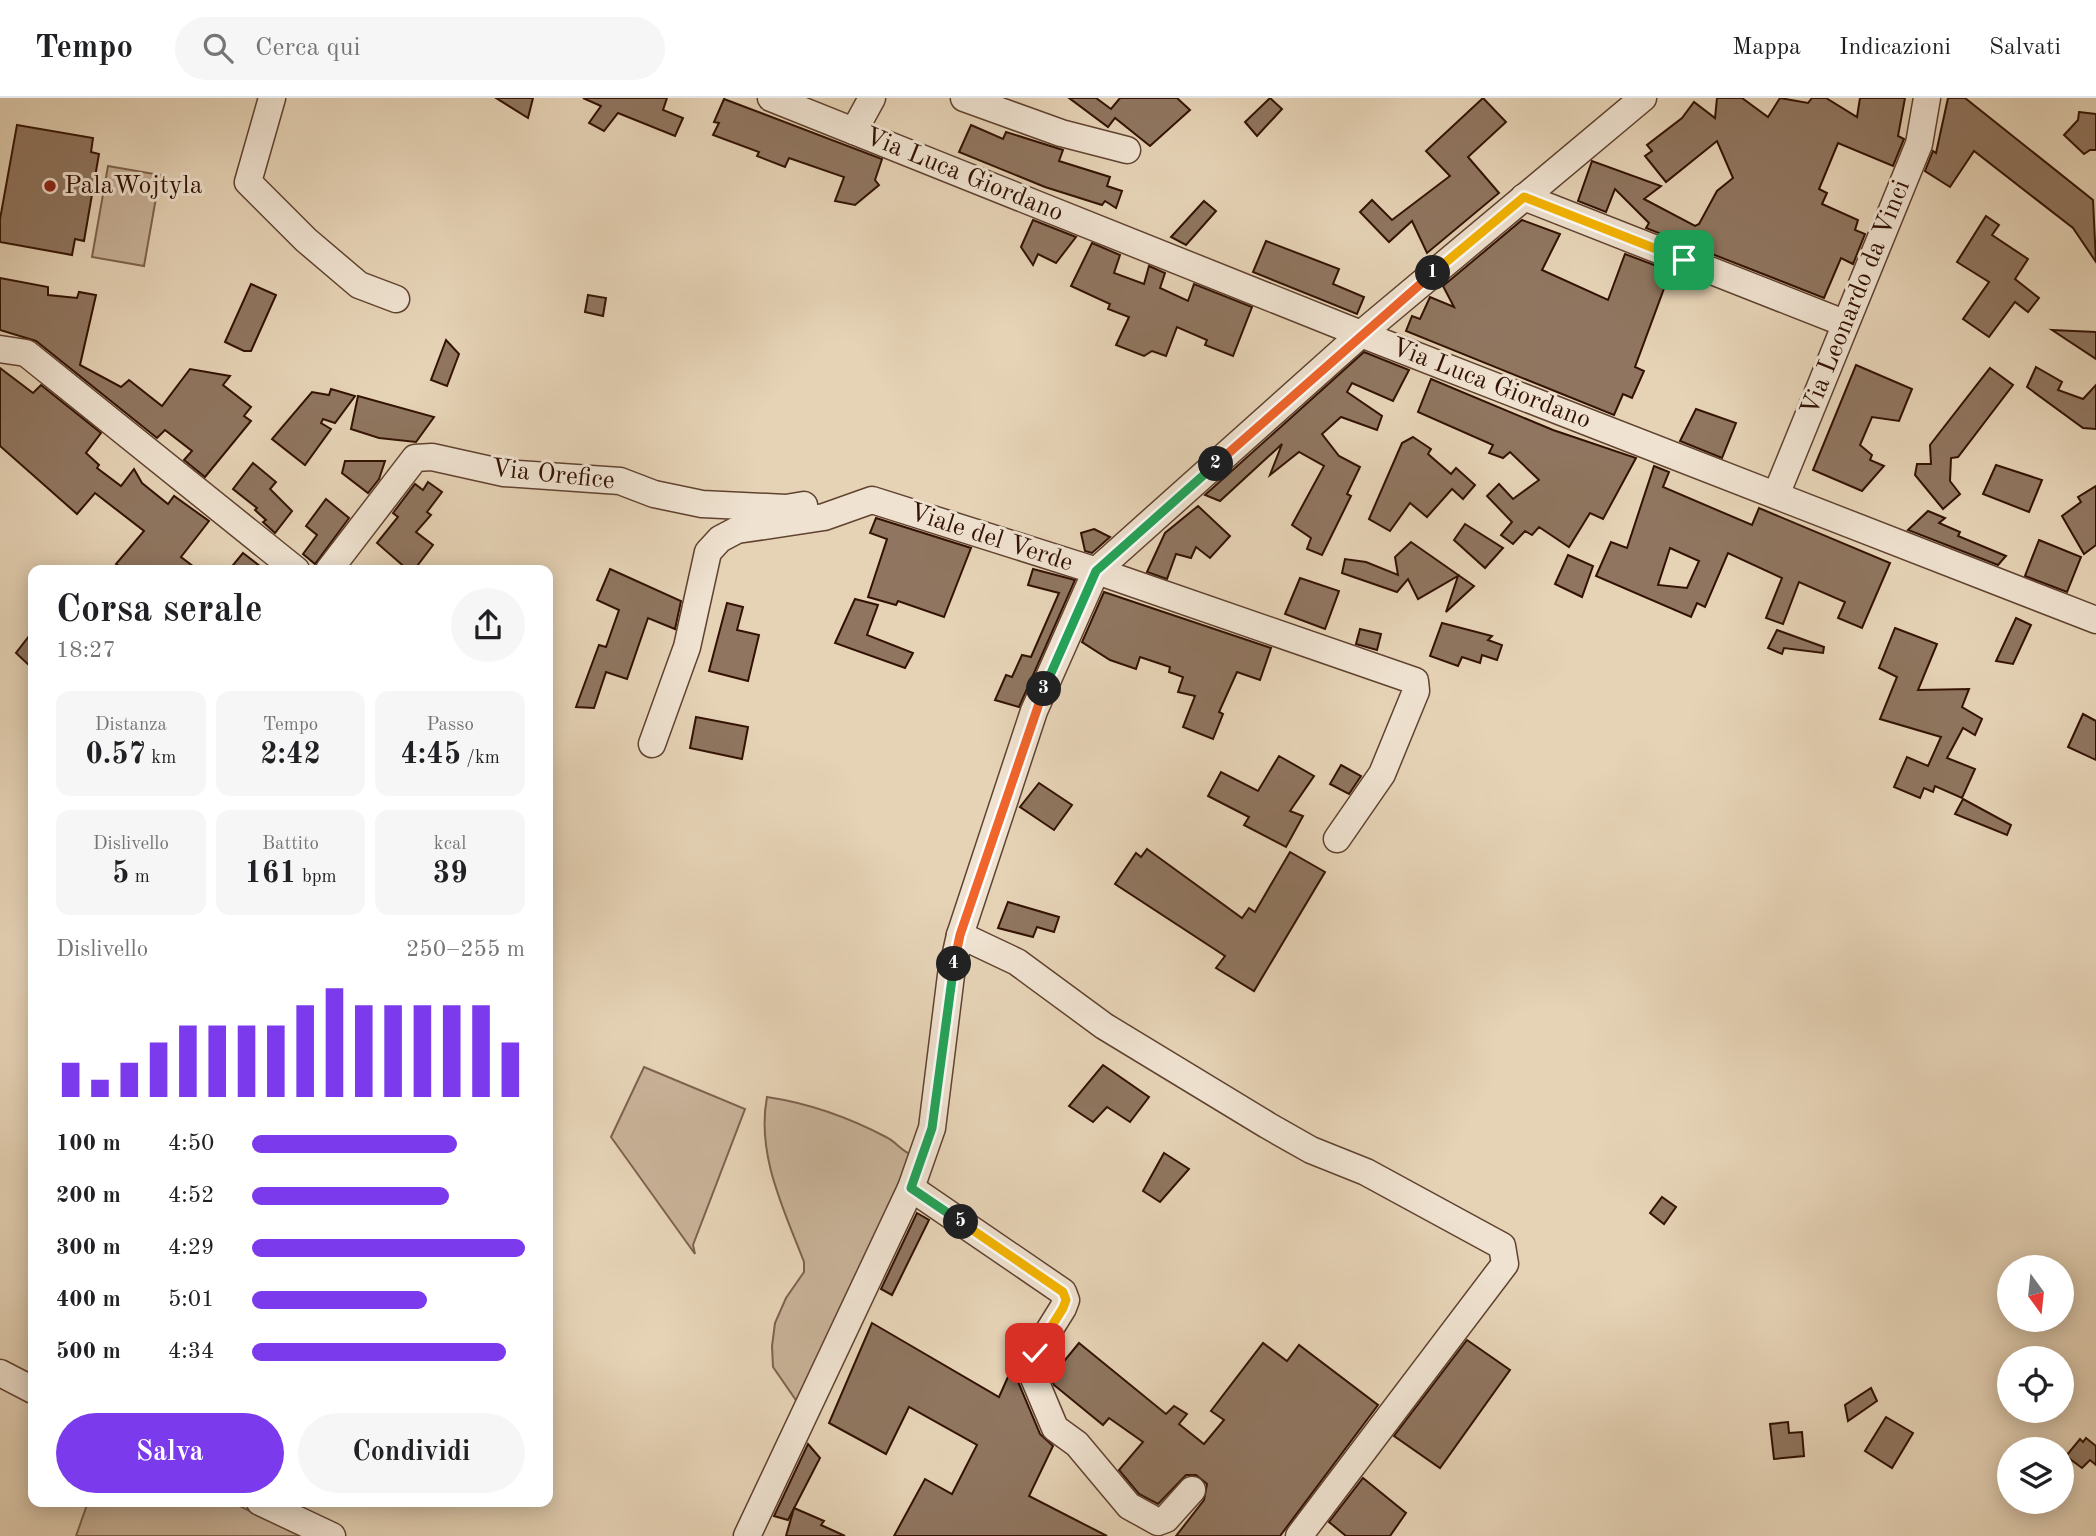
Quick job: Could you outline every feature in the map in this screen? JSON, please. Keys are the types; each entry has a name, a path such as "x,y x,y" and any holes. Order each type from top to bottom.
{"street":[{"path":"272,98 248,182 306,240 359,285 396,299"},
{"name":"Via Luca Giordano","path":"771,98 1360,334 2096,620"},
{"path":"854,131 872,98"},
{"path":"964,98 1061,133 1127,150"},
{"path":"747,1536 911,1188 932,1128 951,975 960,935 1034,711 1096,571 1360,334 1643,98"},
{"name":"Via Leonardo da Vinci","path":"1776,495 1919,144 1927,98"},
{"path":"1524,197 1844,323"},
{"path":"0,349 26,354 290,565"},
{"name":"Via Orefice","path":"334,565 415,458 432,457 504,473 620,481 654,494 702,504 786,508 830,500 872,500"},
{"path":"652,744 687,647 708,552 720,539 737,530 824,517 872,500"},
{"name":"Viale del Verde","path":"872,500 1096,571 1415,681 1416,691 1382,774 1337,839"},
{"path":"960,935 1017,962 1104,1026 1267,1125 1311,1150 1366,1172 1502,1246 1505,1264 1299,1536"},
{"path":"911,1188 1063,1292 1066,1300 1063,1308 1035,1353 1031,1371 1055,1428 1077,1444 1129,1506 1158,1522 1166,1519 1192,1490"},
{"path":"0,1373 28,1387"},
{"path":"271,1507 332,1536"}],"shaded area":[{"path":"108,166 160,175 144,266 92,257"},
{"path":"644,1067 745,1109 693,1245 695,1254 611,1137"},
{"path":"767,1097 813,1107 843,1118 886,1137 913,1155 800,1406 773,1367 775,1323 786,1298 804,1272 804,1262 769,1161 765,1140"},
{"path":"86,1507 242,1507 303,1536 76,1536"}],"building":[{"path":"496,98 533,98 528,118"},
{"path":"583,98 667,98 663,110 683,118 675,136 618,113 604,131 589,123 601,106"},
{"path":"1069,98 1096,98 1111,109 1120,98 1177,98 1190,110 1150,146 1115,118 1108,127"},
{"path":"1270,98 1282,109 1257,136 1245,122"},
{"path":"1483,98 1506,122 1468,157 1499,193 1427,253 1412,221 1389,242 1360,212 1372,200 1392,220 1450,176 1426,151"},
{"path":"1717,98 1742,98 1768,117 1780,98 1808,103 1812,98 1826,98 1857,117 1860,98 1905,98 1898,136 1904,139 1893,166 1838,143 1819,189 1827,193 1822,204 1858,220 1855,230 1865,234 1853,264 1841,258 1824,298 1646,228 1649,223 1615,189 1606,212 1578,201 1592,161 1661,186 1644,199 1695,226 1699,224 1717,191 1733,178 1717,141 1666,182 1645,156 1652,151 1647,145 1682,118 1694,102 1715,118"},
{"path":"1948,98 1965,98 2093,200 2096,262 2073,228 1974,151 1950,187 1925,171 1933,151 1936,153"},
{"path":"724,99 882,159 875,180 879,185 855,205 835,201 844,177 789,158 785,167 757,156 759,152 713,135 719,123 714,122"},
{"path":"2079,112 2096,114 2096,150 2084,154 2064,135 2078,120"},
{"name":"PalaWojtyla","path":"17,125 93,138 91,152 99,154 84,241 75,239 72,255 0,242 0,219"},
{"path":"971,125 1003,139 1006,132 1063,150 1059,161 1110,177 1107,186 1122,191 1116,208 1105,201 1102,205 1045,187 959,152"},
{"path":"1204,201 1216,211 1186,245 1171,237"},
{"path":"1986,216 1999,225 1992,235 2028,259 2015,279 2039,298 2028,312 2015,302 1989,337 1963,319 1989,282 1957,262"},
{"path":"1033,220 1076,237 1056,263 1038,254 1033,265 1021,247"},
{"path":"1522,220 1560,234 1542,270 1608,300 1625,254 1657,266 1656,270 1669,275 1635,367 1644,371 1632,398 1623,394 1614,415 1406,331 1412,316 1420,319 1430,297 1454,307 1443,286"},
{"path":"1266,241 1339,269 1333,284 1364,297 1357,314 1253,272"},
{"path":"1092,243 1120,255 1114,273 1144,284 1149,266 1165,273 1160,288 1188,301 1194,284 1252,307 1233,356 1205,345 1207,340 1177,327 1166,356 1152,351 1144,356 1116,345 1129,317 1108,309 1110,304 1071,286"},
{"path":"0,278 48,287 48,295 77,298 79,292 96,295 80,365 121,387 129,380 162,406 190,369 230,376 223,385 251,407 244,416 251,421 205,477 184,460 192,451 165,430 157,438 36,341 0,330"},
{"path":"251,284 276,295 251,351 244,351 225,342"},
{"path":"588,295 606,298 603,316 585,312"},
{"path":"2052,330 2096,332 2096,359"},
{"path":"446,340 459,354 447,386 431,380"},
{"path":"1364,352 1409,370 1393,401 1352,383 1347,392 1382,416 1377,430 1341,417 1322,434 1339,456 1360,467 1347,494 1351,496 1322,555 1307,549 1311,538 1292,525 1324,466 1299,452 1270,475 1282,444 1220,501 1205,495"},
{"path":"1856,365 1912,389 1899,421 1872,417 1860,445 1872,455 1870,460 1884,466 1862,491 1813,470"},
{"path":"2036,367 2062,382 2058,390 2083,399 2096,385 2096,429 2083,428 2027,387"},
{"path":"0,368 33,393 41,385 101,433 86,453 99,465 97,468 121,486 134,469 142,483 168,504 174,496 209,521 181,557 191,565 118,565 144,531 95,493 77,514 0,446"},
{"path":"1990,368 2013,385 1958,457 1951,458 1950,481 1960,494 1943,509 1915,475 1917,464 1931,464 1930,445"},
{"path":"1431,379 1553,430 1636,458 1603,519 1590,513 1569,547 1539,527 1532,535 1525,531 1513,544 1501,535 1512,522 1487,496 1499,484 1513,499 1539,480 1510,452 1503,458 1489,453 1493,445 1418,412"},
{"path":"331,389 355,396 335,423 323,419 321,423 331,429 305,465 272,439 312,392 329,395"},
{"path":"358,396 434,417 416,442 379,438 351,429"},
{"path":"1696,409 1736,423 1722,458 1680,441"},
{"path":"1413,437 1431,449 1428,454 1451,474 1456,468 1475,485 1463,499 1452,489 1427,517 1410,503 1390,531 1369,519 1402,443"},
{"path":"345,461 385,461 379,479 368,493 342,473"},
{"path":"253,463 276,482 270,489 292,511 275,533 263,522 266,520 255,510 257,508 233,489"},
{"path":"1996,465 2042,480 2029,512 1983,494"},
{"path":"1654,466 1669,472 1663,487 1752,525 1759,508 1890,563 1862,628 1838,618 1845,602 1799,582 1783,624 1766,618 1782,578 1728,553 1705,607 1697,603 1691,617 1596,576 1611,542 1627,548","holes":["1670,548 1699,561 1687,588 1658,585"]},
{"path":"428,482 442,492 427,512 431,515 416,532 433,545 418,565 402,565 377,543 398,517 393,513 415,484 423,490"},
{"path":"2096,486 2096,545 2084,554 2062,516 2081,502 2078,497"},
{"path":"326,499 349,518 315,564 303,554 317,535 306,526"},
{"path":"1198,506 1230,536 1210,558 1196,547 1191,558 1176,554 1167,579 1147,572 1165,533"},
{"path":"1928,511 1945,518 1939,523 1960,532 1958,536 2006,556 1998,565 1908,530"},
{"path":"876,518 971,548 944,617 898,601 896,605 868,597 887,539 870,533"},
{"path":"1465,524 1503,548 1485,568 1454,540"},
{"path":"1094,529 1110,537 1092,553 1085,551 1081,533"},
{"path":"2039,540 2081,557 2067,592 2025,576"},
{"path":"1411,542 1474,586 1446,612 1458,576 1418,599 1408,579 1397,592 1342,573 1345,559 1366,562 1398,575 1395,557"},
{"path":"243,553 259,565 233,565"},
{"path":"1568,555 1593,566 1582,597 1555,584"},
{"path":"610,569 681,601 675,629 648,618 627,679 606,672 594,708 576,707 599,645 606,647 619,610 597,600"},
{"path":"1033,569 1075,580 1019,707 995,700 1006,675 1012,677 1022,655 1031,657 1059,593 1028,585"},
{"path":"1300,578 1339,591 1325,629 1285,614"},
{"path":"1104,592 1271,648 1260,680 1237,672 1219,712 1223,714 1213,739 1183,727 1195,696 1178,692 1183,677 1169,672 1170,667 1140,657 1136,669 1110,660 1082,642"},
{"path":"855,599 878,605 867,635 913,653 905,668 835,643"},
{"path":"727,603 743,607 737,630 759,635 748,681 709,671"},
{"path":"2016,618 2031,625 2013,664 1996,661"},
{"path":"1442,623 1492,636 1488,640 1502,645 1497,660 1482,655 1480,663 1462,657 1458,666 1430,656"},
{"path":"1895,628 1937,644 1918,690 1969,689 1962,707 1982,719 1975,735 1963,728 1947,758 1975,769 1962,798 1935,786 1933,792 1924,788 1920,798 1894,787 1907,757 1928,766 1941,737 1880,719 1897,677 1879,668"},
{"path":"1360,629 1381,634 1377,650 1356,644"},
{"path":"1777,630 1824,647 1823,653 1784,648 1782,654 1768,648"},
{"path":"28,637 28,664 16,653"},
{"path":"2083,714 2096,721 2096,760 2068,747"},
{"path":"696,717 748,727 742,759 690,748"},
{"path":"1279,756 1314,776 1290,811 1303,816 1286,847 1244,825 1249,817 1208,796 1221,772 1258,791"},
{"path":"1341,765 1361,776 1349,794 1330,784"},
{"path":"1039,783 1072,805 1054,830 1020,807"},
{"path":"1963,799 2011,825 2007,835 1955,814"},
{"path":"1147,849 1242,918 1249,908 1255,912 1290,852 1325,872 1254,991 1216,968 1225,956 1115,884 1136,853 1141,857"},
{"path":"1008,902 1059,917 1054,932 1037,927 1033,937 998,928"},
{"path":"1103,1065 1149,1097 1130,1122 1107,1107 1093,1122 1069,1106"},
{"path":"1164,1153 1189,1169 1160,1202 1143,1191"},
{"path":"1662,1197 1676,1207 1664,1224 1650,1213"},
{"path":"917,1213 929,1220 892,1295 881,1289"},
{"path":"872,1323 999,1397 1016,1359 1016,1377 1040,1434 1053,1446 1029,1496 1107,1536 894,1536 925,1479 952,1494 977,1445 909,1407 886,1454 829,1423"},
{"path":"1467,1340 1510,1370 1440,1468 1394,1436"},
{"path":"1079,1343 1166,1414 1174,1406 1187,1414 1179,1424 1204,1444 1224,1420 1211,1411 1263,1343 1287,1361 1299,1345 1378,1405 1280,1536 1176,1536 1204,1500 1207,1484 1196,1475 1186,1475 1158,1504 1139,1494 1119,1470 1143,1442 1109,1418 1103,1425 1054,1385 1051,1377"},
{"path":"1871,1388 1877,1401 1848,1421 1845,1405"},
{"path":"1886,1417 1913,1433 1892,1468 1865,1451"},
{"path":"1788,1422 1789,1433 1802,1432 1804,1456 1774,1459 1770,1424"},
{"path":"2086,1438 2096,1446 2096,1465 2090,1460 2082,1468 2074,1462 2074,1446 2080,1439 2083,1442"},
{"path":"808,1444 820,1458 788,1520 774,1516"},
{"path":"1363,1478 1406,1513 1390,1536 1346,1536 1329,1522"},
{"path":"794,1508 824,1521 821,1525 845,1536 786,1536"}],"place":[{"name":"PalaWojtyla","path":"50,186"}],"route":[{"path":"1035,1353 1063,1308 1066,1300 1063,1292 911,1188 932,1128 951,975 960,935 1034,711 1096,571 1360,334 1524,197 1684,260"}]}
